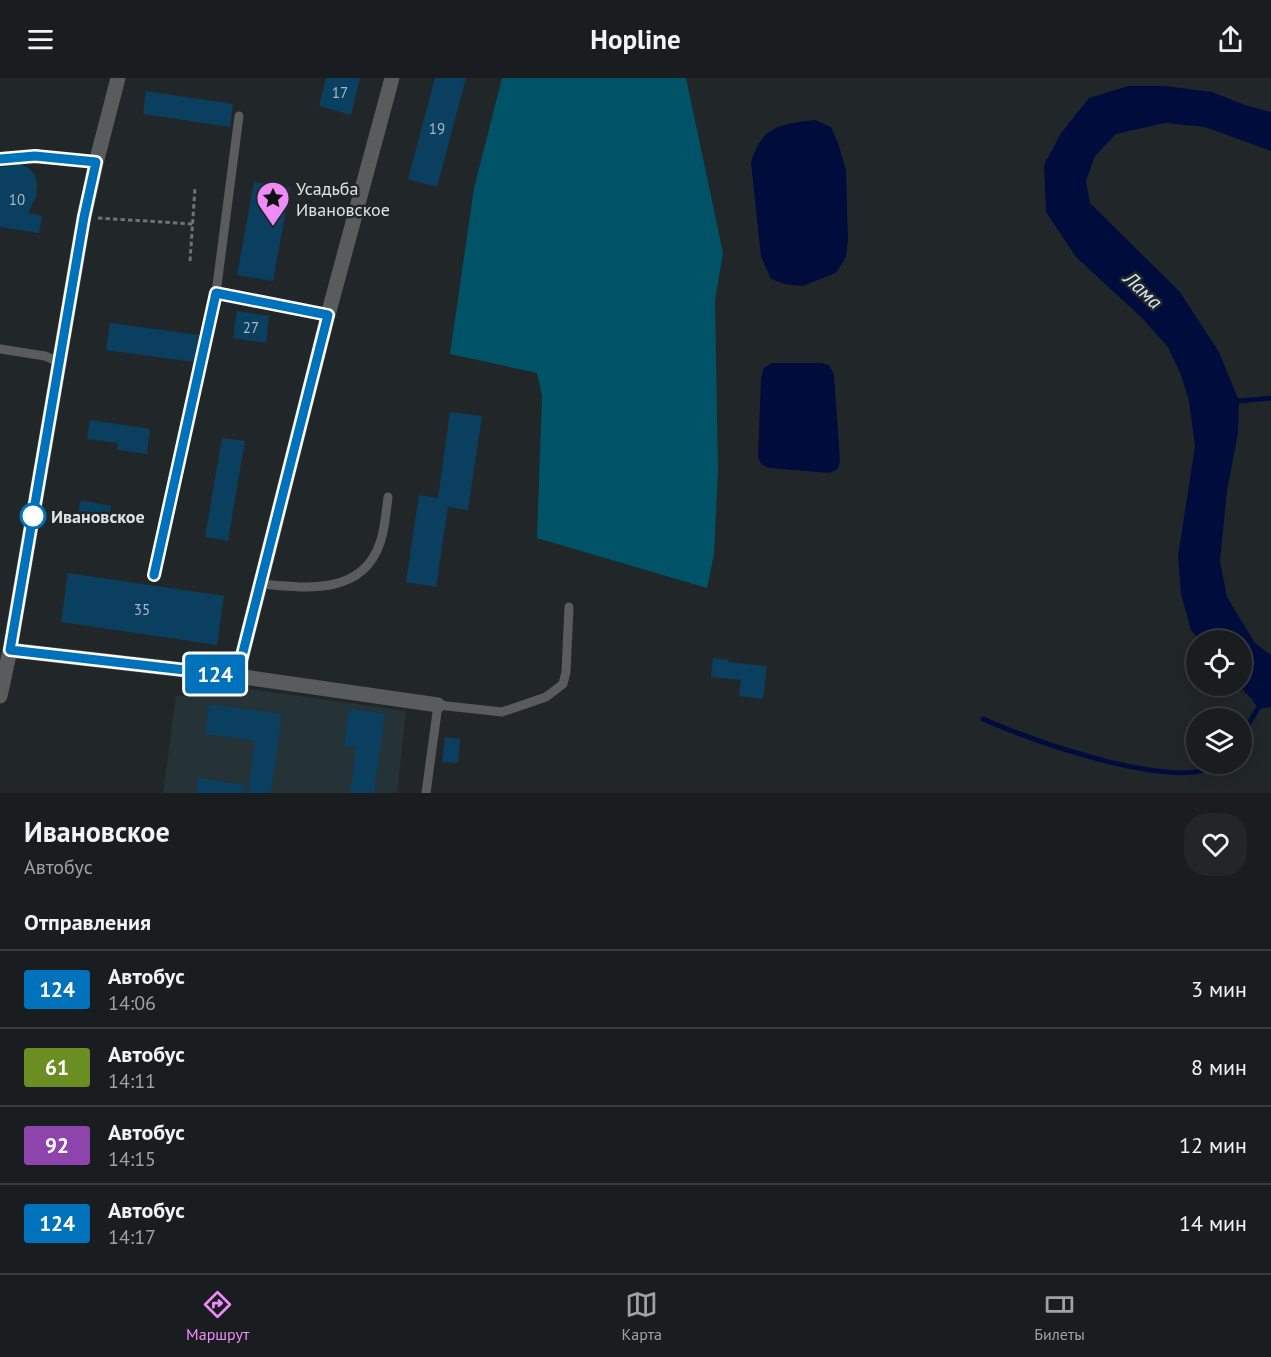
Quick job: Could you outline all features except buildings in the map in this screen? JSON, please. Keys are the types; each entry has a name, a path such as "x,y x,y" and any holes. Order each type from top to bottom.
{"street":[{"path":"0,696 10,650 84,217 118,78"},
{"path":"237,676 328,315 392,78"},
{"path":"10,650 237,676 438,705"}],"lane":[{"path":"154,575 216,293 239,116"},
{"path":"0,159 35,156 96,162"},
{"path":"216,293 328,315"},
{"path":"0,349 37,355 59,362"},
{"path":"261,584 308,588 337,584 356,576 370,562 380,543 388,498"},
{"path":"426,793 438,705 502,712 546,697 563,684 567,672 569,607"}],"path":[{"path":"190,261 195,188"},
{"path":"84,217 193,224"}],"shaded area":[{"path":"502,78 686,78 723,253 715,300 718,472 714,554 707,588 537,538 542,396 537,373 450,354 474,188"},
{"path":"212,684 406,711 397,793 163,793 176,696 209,696"}],"water":[{"name":"Лама","path":"1128,86 1165,86 1212,92 1271,112 1271,151 1205,127 1165,123 1116,134 1095,156 1086,181 1090,203 1180,292 1219,352 1239,401 1238,433 1227,491 1220,561 1227,597 1247,630 1191,630 1181,594 1178,556 1195,446 1189,401 1181,375 1168,347 1142,318 1076,257 1046,212 1044,165 1061,133 1089,98"},
{"path":"815,120 831,127 846,170 848,240 846,257 836,273 803,286 784,284 771,279 761,257 751,163 760,141 774,129 792,123"},
{"path":"771,363 829,365 834,375 840,461 838,469 829,473 769,468 762,465 758,457 761,379 763,369"},
{"path":"1252,638 1271,655 1271,707 1258,709 1249,696 1252,696"}],"waterway":[{"path":"1235,404 1239,401 1271,398"},
{"path":"1252,718 1261,703"},
{"path":"983,719 1068,751 1104,761 1139,768 1186,772"}],"bus line":[{"name":"124","path":"0,159 35,156 96,162 84,217 10,650 237,676 328,315 216,293 154,575"}],"place":[{"name":"Усадьба Ивановское","path":"273,227"},
{"name":"Ивановское","path":"33,516"}]}
